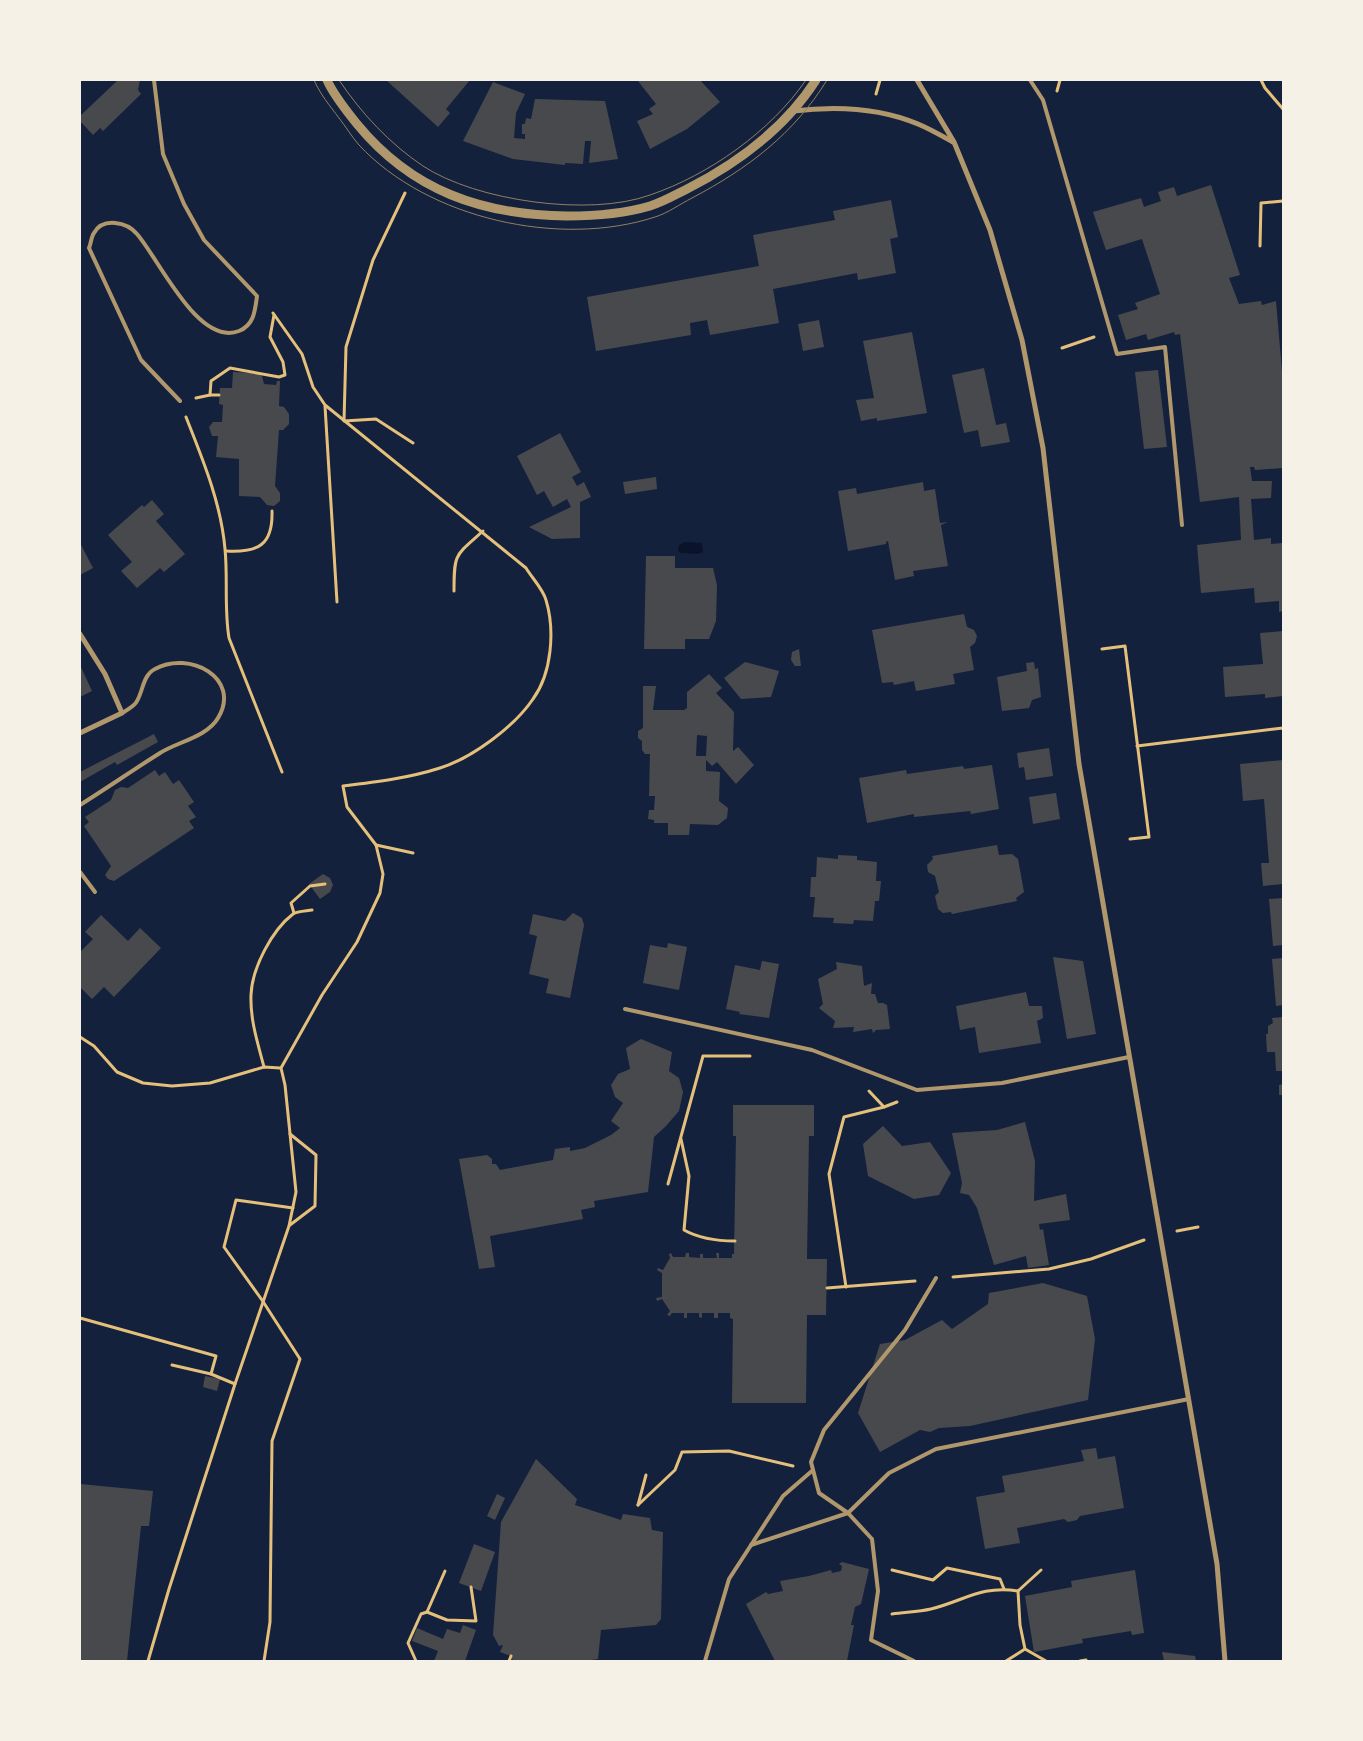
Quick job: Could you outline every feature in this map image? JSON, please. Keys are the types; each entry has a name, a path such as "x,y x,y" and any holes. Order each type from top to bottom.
{"street":[{"path":"326,81 370,139 414,178 442,192 495,210 541,215 585,216 626,212 652,206 720,170 758,144 792,111 816,80"},
{"path":"917,80 954,142 990,230 1022,340 1041,438 1060,579 1079,764 1217,1564 1225,1661"},
{"path":"792,111 829,108 872,111 917,123 954,142"},
{"path":"80,634 105,674 122,713 80,733"}],"lane":[{"path":"154,80 163,154 184,204 204,240 257,296 255,315 246,328 230,334 209,328 191,311 136,232 122,223 104,224 94,232 89,248 141,360 180,401"},
{"path":"1030,80 1043,100 1117,354 1165,347 1182,525"},
{"path":"80,805 161,752 202,732 218,719 224,699 222,686 213,675 192,663 174,661 153,669 142,685 137,703 122,713"},
{"path":"80,872 95,892"},
{"path":"625,1009 812,1050 917,1090 1002,1082 1130,1057"},
{"path":"914,1661 871,1640 878,1591 872,1539 848,1513 819,1493 811,1462 824,1430 905,1330 936,1278"},
{"path":"751,1545 848,1513 890,1473 936,1449 1188,1399"},
{"path":"705,1661 729,1579 783,1496 813,1470"}],"path":[{"path":"1261,80 1265,88 1283,109"},
{"path":"344,421 346,347 373,260 414,178"},
{"path":"1260,246 1261,203 1283,202"},
{"path":"148,1661 169,1588 262,1300 289,1226 296,1192 285,1085 281,1068 322,996 357,942 380,893 383,874 376,845 347,807 343,786 406,777 442,768 477,750 512,723 534,698 548,665 550,631 546,598 526,568 483,531 325,405 313,387 302,354 274,314 257,296"},
{"path":"219,395 210,395 211,381 230,368 279,376 285,375 283,362 270,338 274,314"},
{"path":"180,401 208,472 221,517 226,551 225,615 229,638 282,772"},
{"path":"325,405 337,602"},
{"path":"344,421 376,419 413,443"},
{"path":"226,551 243,552 262,546 273,528 272,511"},
{"path":"454,591 454,562 462,550 483,531"},
{"path":"1102,649 1126,646 1149,837 1130,839"},
{"path":"1138,746 1283,728"},
{"path":"376,845 413,853"},
{"path":"294,913 291,903 310,886 324,884"},
{"path":"264,1068 254,1028 251,994 268,942 294,913 312,910"},
{"path":"80,1037 94,1046 117,1072 143,1084 172,1086 210,1083 264,1068 281,1068"},
{"path":"668,1184 703,1056 760,1056"},
{"path":"865,1088 884,1107"},
{"path":"846,1287 829,1174 844,1117 884,1107 908,1097 917,1090"},
{"path":"289,1226 315,1206 316,1155 290,1134"},
{"path":"681,1139 689,1176 684,1230 694,1236 735,1241"},
{"path":"264,1661 270,1622 272,1442 300,1359 262,1300 224,1247 236,1200 293,1208"},
{"path":"827,1288 1049,1269 1091,1259 1127,1247"},
{"path":"80,1318 216,1356 211,1374"},
{"path":"172,1365 211,1374 235,1384"},
{"path":"646,1475 638,1505 676,1470 682,1452 729,1451 813,1470"},
{"path":"875,1566 932,1580 947,1568 1000,1579 1004,1589"},
{"path":"1018,1591 1041,1570"},
{"path":"428,1612 445,1571"},
{"path":"416,1661 408,1643 421,1614 428,1612 447,1620 476,1621 471,1587"},
{"path":"874,1616 932,1608 977,1592 1004,1589 1018,1591"},
{"path":"1018,1591 1020,1626 1025,1649 1046,1661"},
{"path":"1006,1661 1025,1649"},
{"path":"509,1661 511,1656"},
{"path":"1080,1661 1086,1660"}],"water":[{"path":"685,542 702,543 703,552 698,554 680,553 678,550 679,545"}],"building":[{"path":"118,80 140,80 138,90 141,94 103,131 100,128 93,135 80,121 80,116"},
{"path":"386,80 470,80 446,109 450,113 438,127"},
{"path":"700,80 720,102 687,129 650,149 637,121 653,114 649,109 656,104 638,81"},
{"path":"493,82 525,94 516,113 514,138 525,139 525,134 522,134 522,124 525,124 526,118 531,119 535,99 605,101 618,159 589,163 591,141 585,141 583,164 565,163 565,165 513,159 463,141"},
{"path":"1211,185 1240,275 1229,278 1239,304 1261,301 1262,305 1276,301 1283,383 1283,468 1255,470 1254,467 1250,467 1252,481 1272,481 1271,498 1251,499 1254,540 1271,538 1271,544 1283,543 1283,611 1279,612 1279,601 1255,603 1254,588 1201,593 1197,545 1241,540 1239,497 1200,502 1180,334 1175,335 1174,332 1148,340 1146,334 1126,340 1118,315 1138,309 1135,303 1160,294 1142,239 1106,250 1093,212 1141,198 1144,207 1161,201 1158,192 1174,187 1177,196"},
{"path":"891,200 898,237 890,239 896,273 858,280 857,273 773,289 779,323 710,335 707,320 690,323 691,335 596,351 587,297 759,266 753,235 835,220 833,211"},
{"path":"819,320 824,347 803,351 798,324"},
{"path":"912,332 927,413 877,421 877,418 861,421 856,400 874,398 863,341"},
{"path":"984,368 996,425 1006,423 1010,442 981,447 978,430 964,433 952,375"},
{"path":"1158,370 1167,447 1144,449 1135,372"},
{"path":"233,372 258,373 262,376 264,384 276,385 277,381 280,381 279,406 284,407 289,414 289,424 283,430 279,430 275,486 280,493 280,501 274,506 267,505 260,497 239,496 239,459 216,457 218,436 212,436 209,427 213,422 222,422 223,405 219,404 220,388 232,388"},
{"path":"560,433 581,472 572,477 577,486 584,482 591,497 580,502 580,538 552,539 529,527 571,507 567,499 553,507 544,491 537,495 517,456"},
{"path":"656,477 657,489 625,494 623,482"},
{"path":"923,482 924,491 935,489 940,523 948,522 941,525 948,566 913,571 914,576 895,580 888,541 886,544 848,551 838,491 856,488 857,494"},
{"path":"152,500 164,514 156,521 185,554 164,572 160,568 137,588 121,571 132,562 108,535 142,505 144,507"},
{"path":"80,543 93,568 80,575"},
{"path":"646,556 675,556 675,568 713,568 717,585 716,621 709,639 685,639 685,649 644,649"},
{"path":"964,614 967,627 974,630 977,636 975,643 970,647 974,670 953,674 955,684 916,691 914,681 894,685 893,682 882,683 872,630"},
{"path":"1283,631 1283,696 1265,698 1265,694 1225,697 1223,667 1263,664 1260,633"},
{"path":"799,649 801,666 795,666 791,660 792,652"},
{"path":"745,662 779,671 771,697 741,699 724,678"},
{"path":"1034,662 1035,669 1038,668 1041,697 1032,700 1029,708 1002,711 997,677 1027,671 1026,663"},
{"path":"80,665 92,691 80,697"},
{"path":"709,674 722,688 716,693 734,712 733,751 738,747 754,765 736,784 717,762 712,766 706,760 706,771 720,772 719,801 728,808 727,818 718,825 690,824 689,835 668,835 668,823 654,823 654,820 648,819 649,810 654,810 655,796 649,796 650,754 645,754 642,750 642,741 638,738 638,731 643,728 643,686 656,686 653,710 684,710 687,708 687,692","holes":["697,735 707,736 706,756 696,756"]},
{"path":"154,734 158,742 117,765 115,762 80,782 80,772"},
{"path":"1049,748 1053,776 1026,780 1024,767 1019,768 1017,753"},
{"path":"1283,760 1283,884 1263,886 1261,863 1269,863 1264,799 1243,801 1240,764"},
{"path":"992,765 999,809 971,814 970,811 914,817 914,814 867,823 859,778 906,770 907,774 963,766 964,769"},
{"path":"155,770 159,776 165,772 173,784 179,780 194,802 188,806 196,817 189,821 194,828 114,881 108,879 105,875 111,866 84,826 89,822 85,817 111,800 115,790 121,787 128,788"},
{"path":"1056,793 1060,819 1033,824 1029,797"},
{"path":"997,845 999,855 1012,854 1018,859 1024,892 1016,898 1017,901 952,914 951,912 943,913 938,909 935,896 939,892 935,876 928,872 927,865 933,859 932,856"},
{"path":"838,855 857,856 857,860 877,862 876,881 881,881 879,901 875,901 873,921 854,920 853,924 833,923 834,918 813,917 815,897 810,897 811,877 816,877 817,857 838,859"},
{"path":"323,874 330,878 333,885 330,892 320,899 309,884"},
{"path":"1283,898 1283,945 1273,946 1269,899"},
{"path":"573,913 582,918 584,925 570,998 546,993 549,979 529,974 537,936 529,934 533,914 565,921"},
{"path":"101,915 128,941 140,928 161,948 114,997 104,987 92,999 80,987 80,952 93,939 85,932"},
{"path":"668,943 687,947 679,990 643,983 650,945 667,948"},
{"path":"1053,957 1083,961 1096,1034 1067,1039"},
{"path":"1283,958 1283,1005 1276,1006 1272,959"},
{"path":"762,961 779,964 769,1018 739,1014 740,1012 726,1009 735,965 760,970"},
{"path":"836,962 862,966 864,986 872,983 871,994 875,994 878,1003 887,1005 890,1029 876,1030 873,1033 872,1029 853,1032 854,1027 833,1028 835,1021 819,1008 823,1004 818,979 837,969"},
{"path":"1026,992 1029,1006 1042,1006 1043,1018 1037,1021 1041,1043 979,1053 975,1027 960,1030 956,1006"},
{"path":"1283,1017 1283,1071 1276,1071 1275,1052 1267,1052 1266,1034 1268,1034 1268,1026 1273,1023 1272,1018"},
{"path":"641,1039 672,1052 669,1071 679,1078 683,1092 679,1111 654,1137 648,1192 594,1201 595,1207 581,1210 583,1219 490,1236 495,1267 479,1269 459,1159 487,1155 492,1159 492,1164 496,1164 500,1170 553,1160 555,1149 570,1147 570,1151 585,1148 611,1135 620,1128 611,1121 623,1103 615,1097 611,1085 618,1074 630,1069 626,1048"},
{"path":"1283,1084 1283,1095 1279,1095 1279,1085"},
{"path":"733,1105 814,1105 814,1136 809,1136 807,1259 827,1259 826,1315 807,1315 806,1403 732,1403 733,1319 730,1318 730,1313 718,1313 718,1318 714,1318 714,1313 702,1313 702,1318 699,1317 699,1313 687,1313 687,1318 684,1318 684,1313 672,1313 670,1316 667,1315 670,1311 662,1299 657,1301 656,1298 662,1297 662,1273 657,1270 658,1268 663,1270 670,1258 669,1254 671,1253 673,1257 685,1257 686,1253 689,1253 689,1257 700,1258 700,1254 703,1254 703,1258 717,1258 716,1253 719,1253 719,1258 732,1258 732,1254 734,1254 736,1136 733,1136"},
{"path":"1025,1122 1035,1161 1034,1201 1066,1194 1070,1220 1039,1224 1040,1230 1043,1229 1049,1265 1028,1268 1026,1256 994,1265 977,1208 969,1195 960,1193 962,1183 952,1133 997,1130"},
{"path":"883,1126 902,1146 930,1142 951,1173 939,1195 914,1199 868,1176 863,1144"},
{"path":"1043,1283 1087,1296 1095,1339 1088,1400 970,1426 939,1428 930,1432 920,1430 880,1452 858,1413 880,1344 905,1340 942,1320 952,1329 988,1304 989,1293"},
{"path":"205,1376 220,1379 217,1391 203,1387"},
{"path":"1096,1448 1098,1459 1115,1456 1124,1508 1080,1516 1077,1520 1068,1522 1064,1519 1017,1528 1020,1543 985,1549 976,1497 1005,1492 1002,1476 1084,1461 1081,1450"},
{"path":"536,1459 577,1499 575,1505 621,1520 623,1514 650,1518 652,1530 663,1532 661,1619 656,1625 601,1630 598,1659 583,1661 513,1661 511,1656 500,1652 503,1645 499,1646 493,1635 501,1522"},
{"path":"80,1484 153,1491 149,1526 141,1526 127,1661 80,1661"},
{"path":"497,1494 505,1498 495,1520 487,1516"},
{"path":"474,1544 495,1552 481,1591 459,1583"},
{"path":"842,1562 869,1569 861,1604 855,1607 851,1625 854,1625 847,1661 775,1661 746,1604 766,1592 768,1594 783,1591 780,1581 831,1570 832,1573 841,1571 842,1566 839,1564"},
{"path":"1135,1570 1144,1633 1132,1635 1131,1631 1082,1639 1083,1643 1034,1652 1025,1596 1072,1587 1071,1581"},
{"path":"463,1625 476,1630 465,1661 434,1661 438,1651 412,1641 417,1628 443,1639 447,1629 460,1633"},
{"path":"1162,1652 1195,1656 1196,1661 1164,1661"}],"tram line":[{"path":"314,80 325,100 359,145 388,171 421,192 458,208 497,220 538,227 578,229 618,226 655,217 712,187 732,175 768,148 800,117 827,80"},
{"path":"339,80 377,127 399,148 423,166 446,178 472,188 534,202 566,205 597,205 625,202 650,195 694,176 757,134 792,99 806,80"}]}
